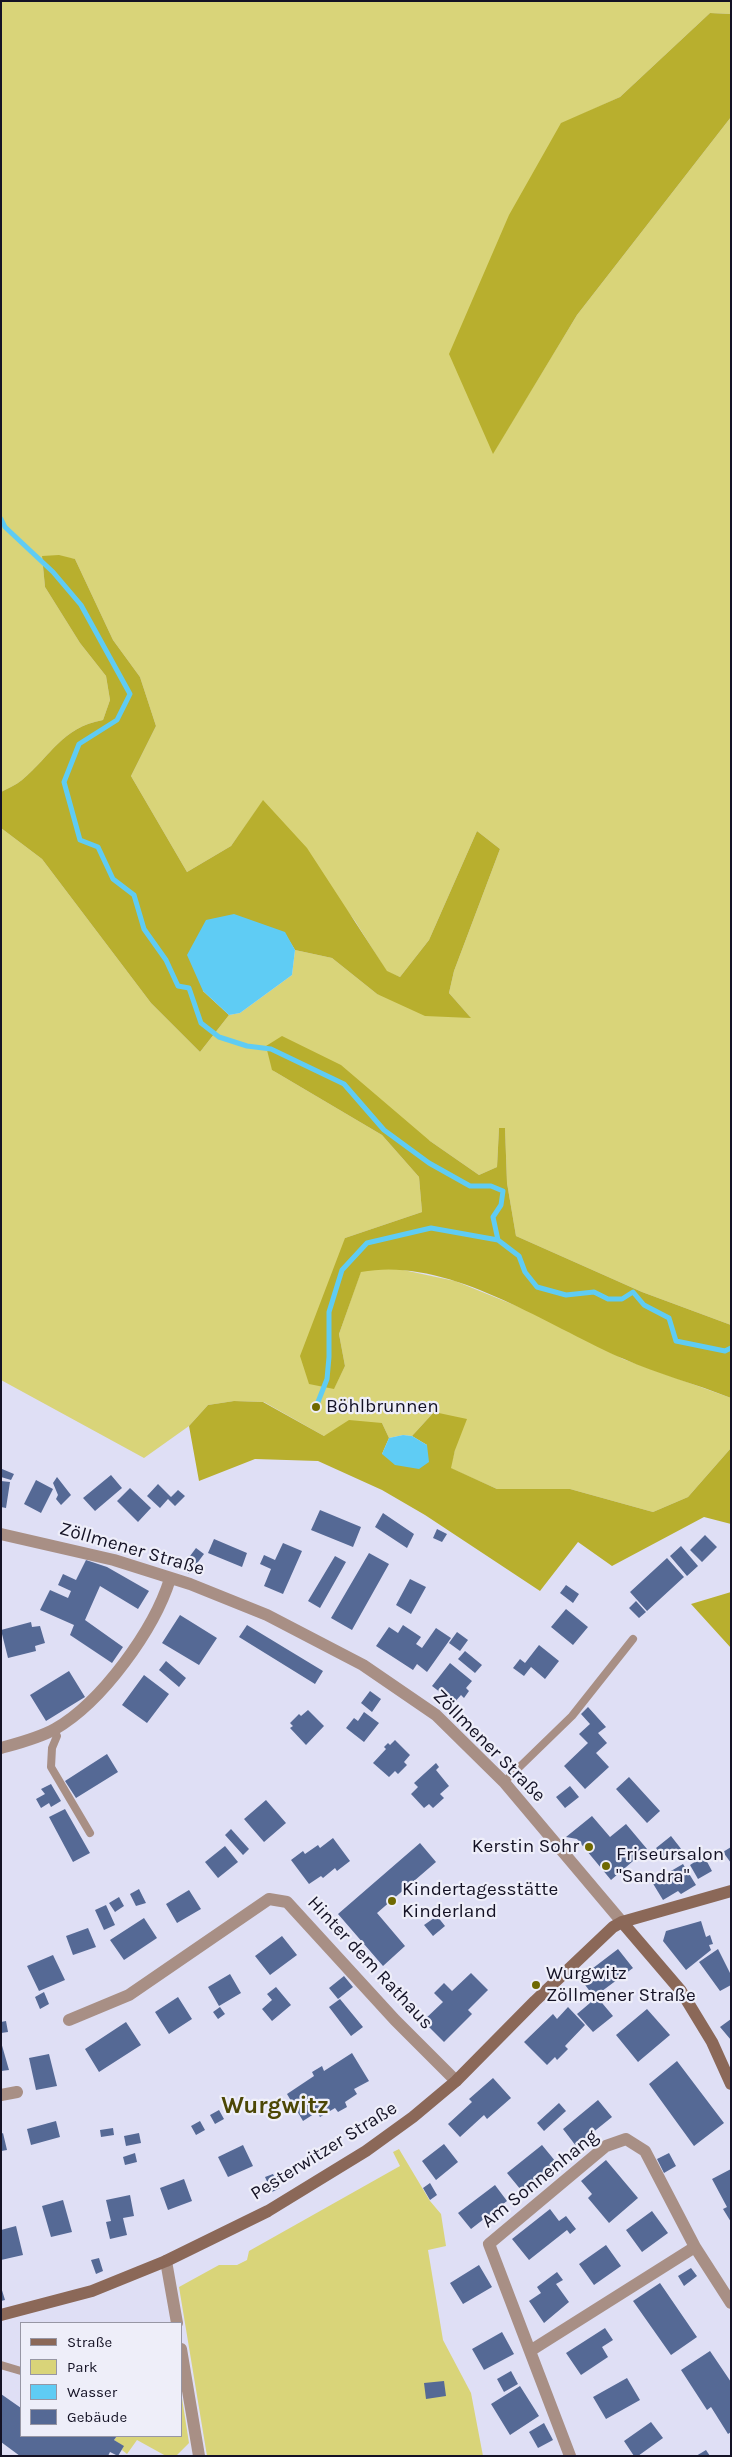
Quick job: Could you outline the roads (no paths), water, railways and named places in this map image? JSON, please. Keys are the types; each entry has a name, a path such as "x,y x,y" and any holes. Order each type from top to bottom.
{"street":[{"name":"Zöllmener Straße","path":"1,1534 114,1560 231,1599 345,1654 415,1699 436,1715 504,1782 681,1991 712,2042 731,2084"},
{"path":"1,1748 54,1730 78,1714 98,1695 127,1659 165,1594 170,1579"},
{"name":"Pesterwitzer Straße","path":"1,2315 92,2292 166,2261 268,2211 366,2151 413,2117 456,2081 606,1933 622,1922 664,1912 731,1891"},
{"name":"Hinter dem Rathaus","path":"69,2020 129,1995 269,1899 288,1902 395,2020 456,2081"},
{"path":"1,2096 17,2092"},
{"name":"Am Sonnenhang","path":"570,2456 489,2244 606,2146 626,2139 645,2151 695,2248 731,2303"},
{"path":"530,2351 695,2248"},
{"path":"166,2261 177,2322"},
{"path":"182,2356 199,2456"}],"lane":[{"path":"504,1782 572,1716 632,1639"},
{"path":"54,1730 57,1736 52,1748 51,1767 90,1833"},
{"path":"1,2365 20,2371"}],"water":[{"path":"234,914 285,932 295,950 292,975 240,1013 229,1015 203,991 187,955 206,920"},
{"path":"403,1435 412,1436 427,1445 429,1462 419,1469 395,1465 382,1454 389,1438"}],"waterway":[{"path":"1,519 5,527 53,572 81,605 130,694 117,720 79,744 64,782 80,840 98,847 113,879 134,895 144,929 166,960 178,986 189,988 201,1023 219,1037 247,1046 271,1049 344,1084 384,1130 429,1163 470,1186 491,1186 503,1191 501,1205 493,1217 498,1240 519,1256 525,1272 537,1287 566,1295 594,1292 608,1299 622,1299 633,1292 644,1305 669,1318 676,1341 725,1351 731,1348"},
{"path":"316,1407 327,1379 329,1312 342,1270 367,1243 431,1228 498,1240"}],"place":[{"name":"Böhlbrunnen","path":"316,1407"},
{"name":"Kerstin Sohr","path":"589,1847"},
{"name":"Friseursalon \"Sandra\"","path":"606,1866"},
{"name":"Kindertagesstätte Kinderland","path":"392,1901"},
{"name":"Wurgwitz Zöllmener Straße","path":"536,1985"}],"district":[{"name":"Wurgwitz","path":"275,2106"}]}
